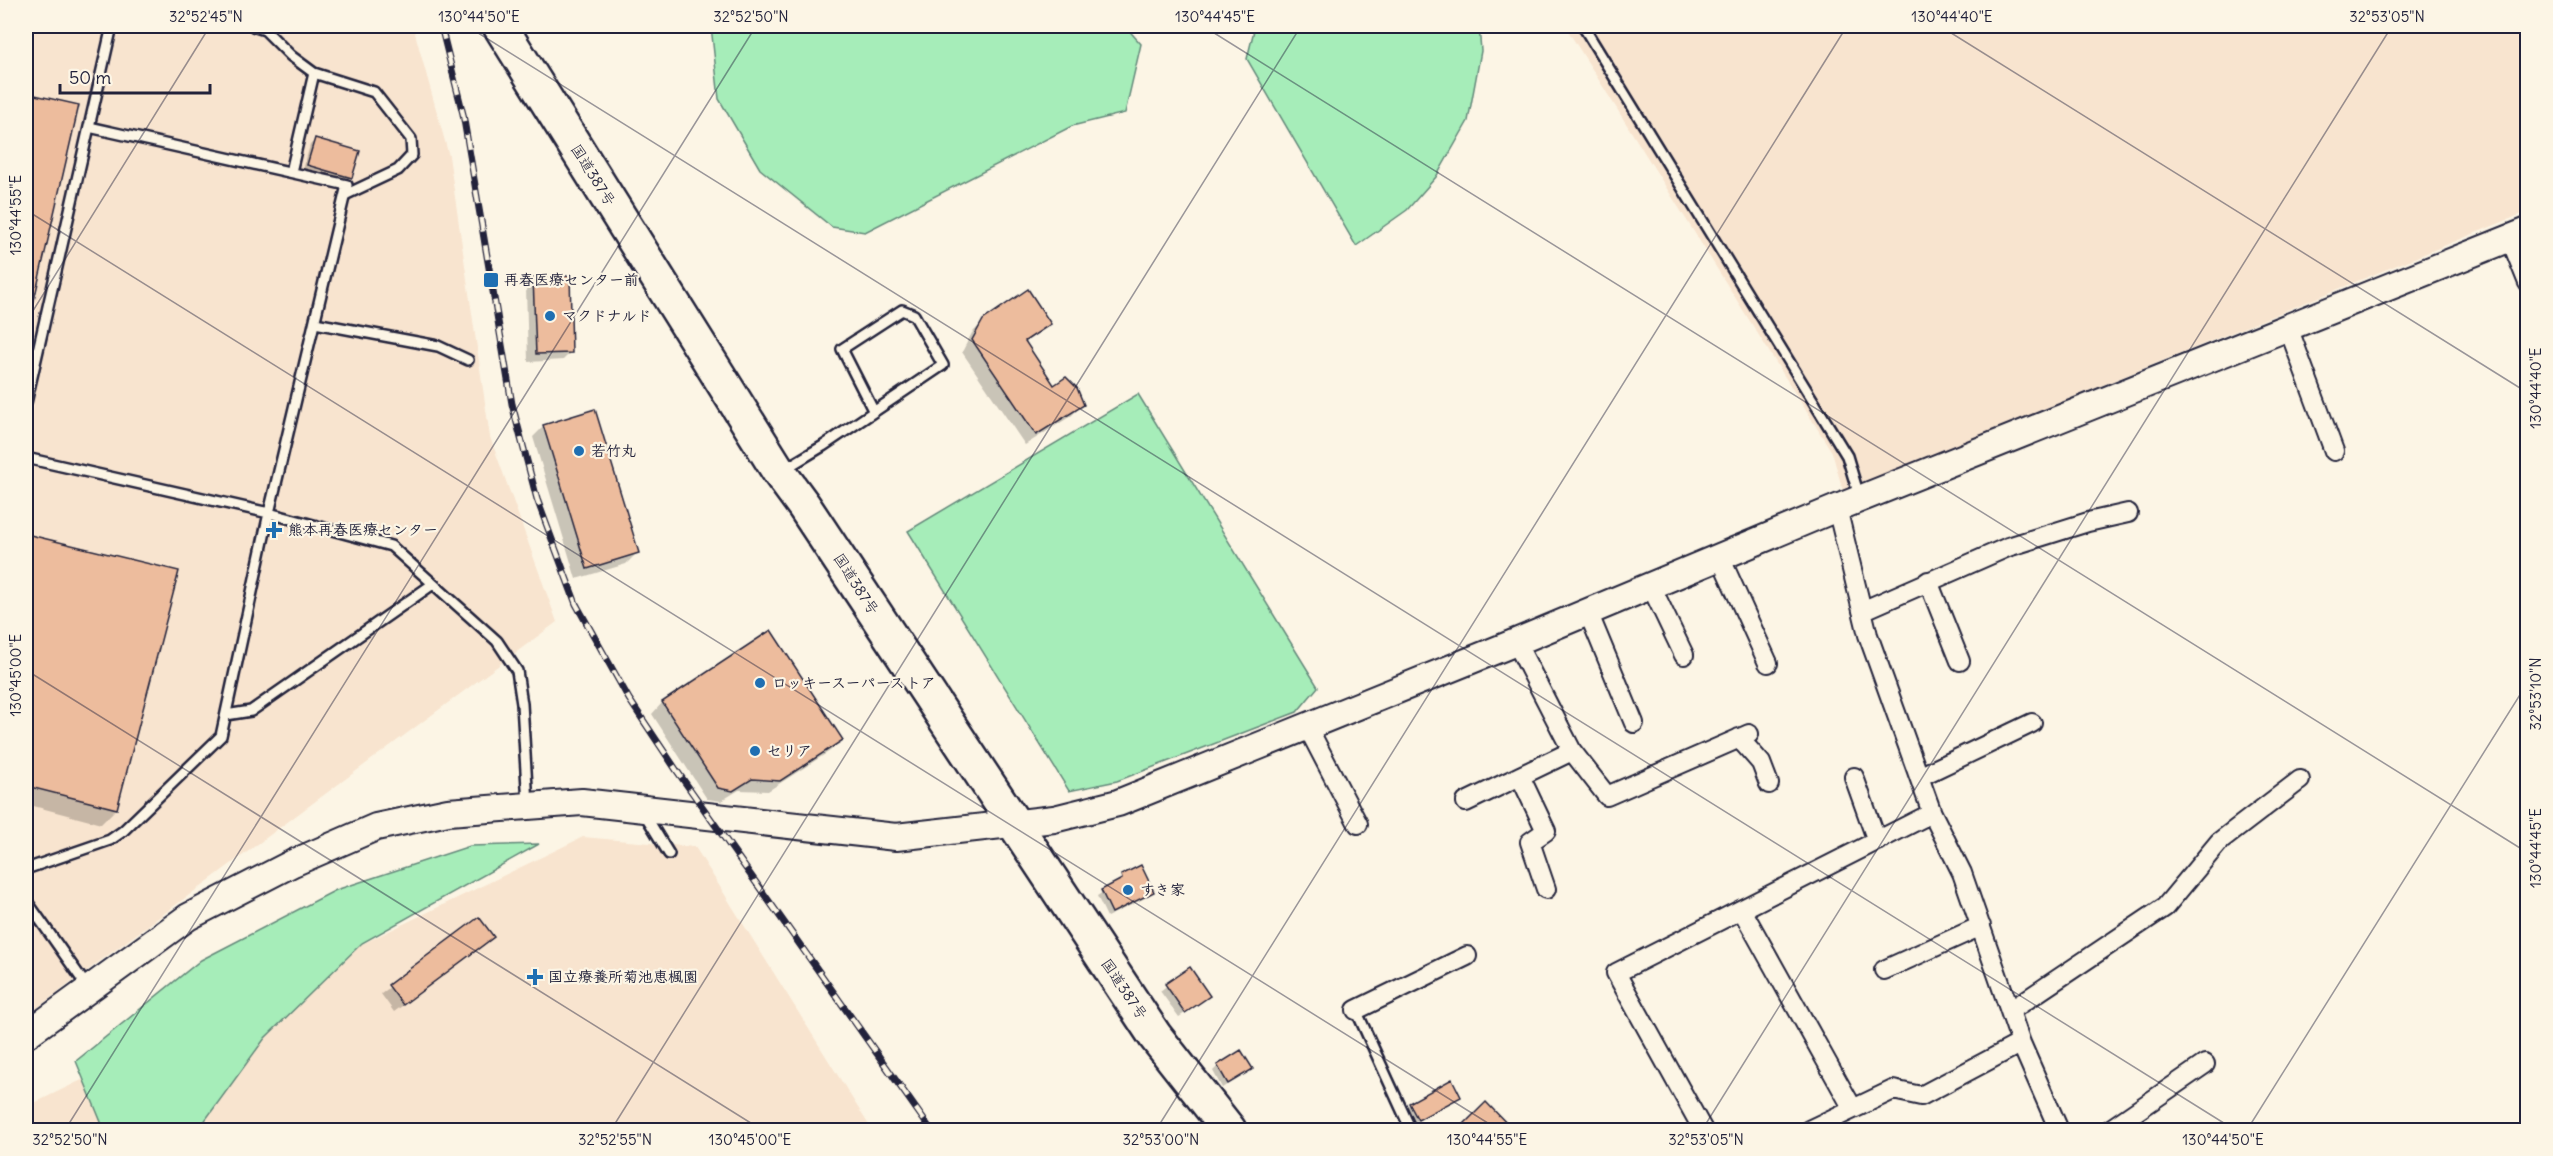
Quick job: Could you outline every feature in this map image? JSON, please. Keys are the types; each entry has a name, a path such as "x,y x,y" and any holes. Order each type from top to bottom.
{"highway":[{"name":"国道387号","path":"500,26 779,472 804,506 1155,1036 1229,1131"}],"street":[{"path":"26,1035 188,917 293,863 376,827 448,812 528,804 582,802 896,837 1053,819 1118,803 1849,504 2519,234 2528,283"},
{"path":"2288,327 2334,451"},
{"path":"1849,504 1862,611 1868,635 1932,813 1962,873 2021,1043 2059,1131"},
{"path":"1862,611 2007,547 2088,522 2128,513"},
{"path":"1720,558 1768,663"},
{"path":"1928,581 1960,661"},
{"path":"1651,586 1684,655"},
{"path":"1588,612 1634,723"},
{"path":"1516,642 1572,751 1607,796 1744,736 1761,763 1769,784"},
{"path":"1919,777 2032,723"},
{"path":"1307,726 1358,824"},
{"path":"1466,802 1572,751"},
{"path":"1520,776 1546,831 1530,842 1546,889"},
{"path":"1854,777 1877,841"},
{"path":"2010,1011 2164,908 2219,842 2300,780"},
{"path":"1703,1131 1616,974 1932,813"},
{"path":"1742,910 1853,1109"},
{"path":"1884,970 1981,926"},
{"path":"1356,1010 1467,956"},
{"path":"1809,1131 1893,1090 1921,1096 2021,1043"},
{"path":"2109,1131 2205,1064"}],"lane":[{"path":"26,403 112,26"},
{"path":"253,26 265,30 291,56 314,73 374,92 411,139 412,155 398,170 345,195"},
{"path":"1583,26 1847,456 1849,504"},
{"path":"291,172 314,73"},
{"path":"26,868 110,840 123,831 221,736 269,513 347,185 89,127"},
{"path":"779,472 823,446 873,410 943,365 914,315 902,310 842,349 873,410"},
{"path":"315,323 438,346 468,360"},
{"path":"26,458 269,513 391,546 497,641 517,672 522,704 528,804"},
{"path":"226,715 251,711 433,584"},
{"path":"641,808 669,854"},
{"path":"26,900 88,988"},
{"path":"1356,1010 1411,1131"}],"shaded area":[{"name":"熊本再春医療センター","path":"26,26 413,26 449,156 490,437 557,622 26,1016"},
{"path":"1565,26 2527,26 2527,212 1843,491 1832,452"},
{"name":"国立療養所菊池恵楓園","path":"583,837 695,847 872,1130 26,1130 26,1107"}],"green space":[{"path":"711,26 1125,26 1141,44 1125,113 1072,126 865,232 832,227 760,169 719,99"},
{"path":"1255,26 1479,26 1481,51 1468,121 1436,177 1407,210 1356,246 1247,59"},
{"path":"1138,394 1318,687 1297,712 1117,781 1069,791 908,531"},
{"path":"539,844 362,943 265,1038 198,1130 102,1130 101,1122 76,1061 201,960 336,890 470,846"}],"building":[{"path":"26,93 79,105 32,309 26,308"},
{"path":"315,138 360,151 352,178 307,165"},
{"path":"570,276 572,353 536,354 533,278"},
{"path":"1028,289 1051,324 1025,341 1054,385 1066,377 1077,388 1084,405 1036,435 972,340 983,320"},
{"path":"595,409 639,553 587,569 543,425"},
{"path":"26,534 179,571 117,809 26,786"},
{"path":"771,630 843,740 780,781 752,779 733,791 718,788 662,702"},
{"path":"1141,865 1154,892 1112,913 1101,890 1122,879 1121,875"},
{"path":"479,917 494,937 403,1005 388,985"},
{"path":"1190,967 1210,996 1185,1013 1165,984"},
{"path":"1241,1050 1253,1069 1228,1084 1217,1065"},
{"path":"1452,1079 1461,1097 1418,1120 1409,1103"},
{"path":"1486,1102 1514,1131 1457,1131"}],"railway":[{"path":"441,26 463,114 512,404 537,499 576,604 629,699 677,771 931,1130"}],"place":[{"name":"再春医療センター前","path":"491,280"},
{"name":"マクドナルド","path":"550,316"},
{"name":"若竹丸","path":"579,451"},
{"name":"熊本再春医療センター","path":"274,530"},
{"name":"ロッキースーパーストア","path":"760,683"},
{"name":"セリア","path":"755,751"},
{"name":"すき家","path":"1128,890"},
{"name":"国立療養所菊池恵楓園","path":"535,977"}]}
